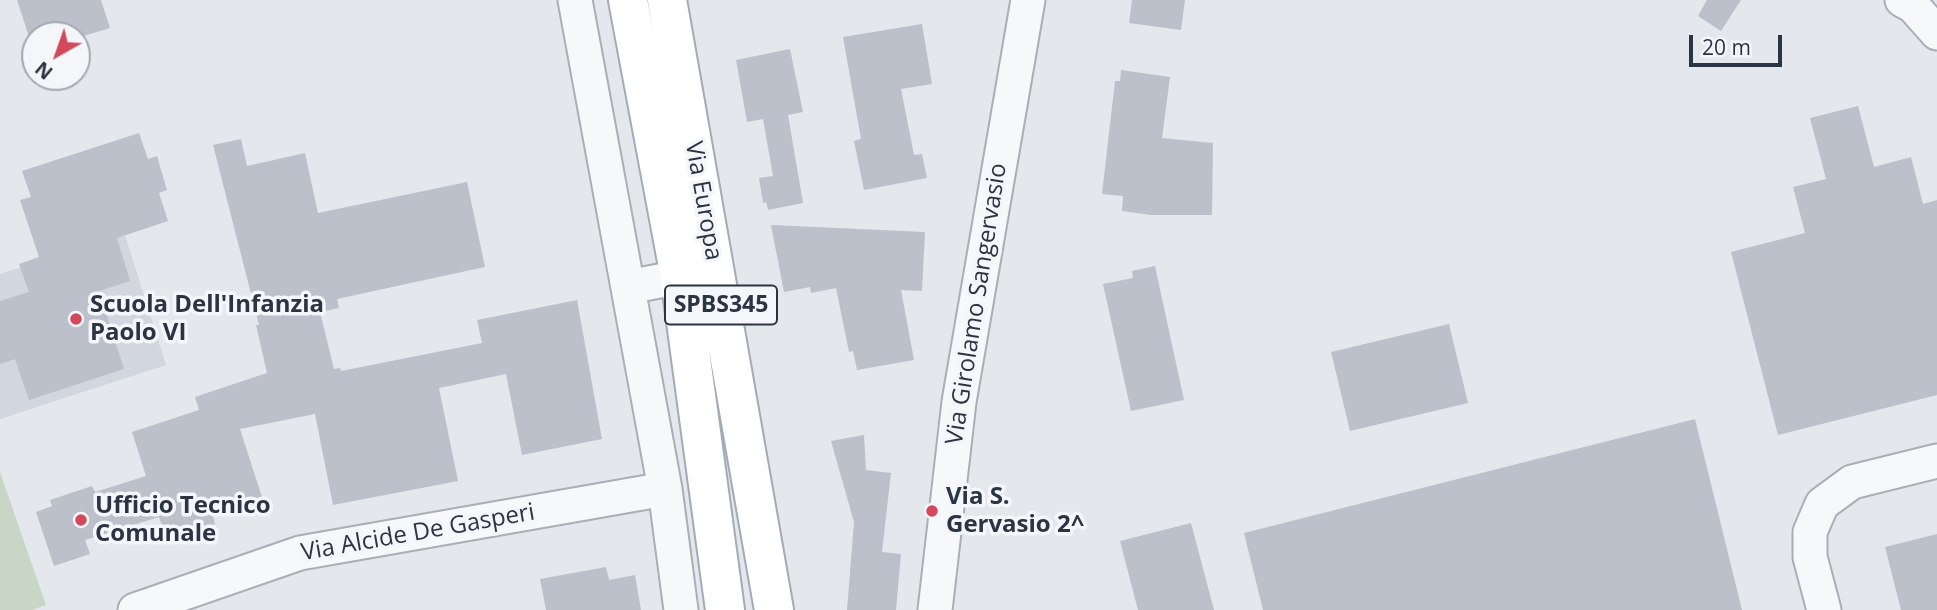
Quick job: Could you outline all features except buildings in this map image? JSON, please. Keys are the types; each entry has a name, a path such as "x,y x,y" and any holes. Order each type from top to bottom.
{"main road":[{"name":"Via Europa","path":"628,0 680,277 725,610"},
{"name":"Via Europa","path":"667,0 774,610"}],"street":[{"path":"575,0 665,489 681,610"},
{"name":"Via Girolamo Sangervasio","path":"935,610 959,402 1028,0"},
{"path":"1902,0 1913,6 1937,33"},
{"name":"Via Europa","path":"628,287 680,277"},
{"path":"1824,610 1810,558 1810,532 1822,504 1852,482 1937,461"},
{"name":"Via Alcide De Gasperi","path":"135,610 300,554 665,489"}],"shaded area":[{"name":"Scuola Dell'Infanzia Paolo VI","path":"125,235 166,365 0,419 0,274"}],"green space":[{"path":"0,472 46,605 32,610 0,610"}],"place":[{"name":"Scuola Dell'Infanzia Paolo VI","path":"76,319"},
{"name":"Via S. Gervasio 2^","path":"932,511"},
{"name":"Ufficio Tecnico Comunale","path":"81,520"}]}
